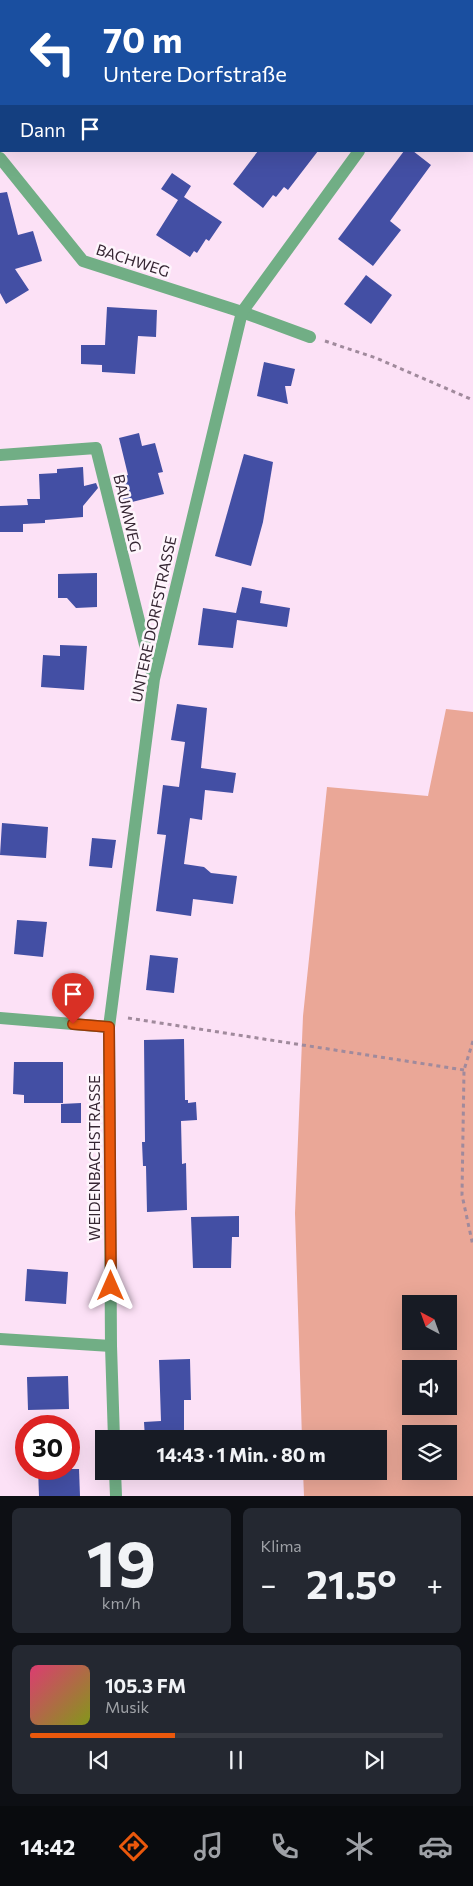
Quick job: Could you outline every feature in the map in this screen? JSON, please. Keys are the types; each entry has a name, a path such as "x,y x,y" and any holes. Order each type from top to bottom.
{"street":[{"name":"UNTERE DORFSTRASSE","path":"110,1021 154,679 242,312 358,152"},
{"name":"BACHWEG","path":"0,158 83,261 242,312 310,337"},
{"name":"BAUMWEG","path":"0,455 96,448 154,679"},
{"path":"0,1018 110,1021"},
{"name":"WEIDENBACHSTRASSE","path":"110,1021 111,1346 114,1430"},
{"path":"0,1339 111,1346"},
{"path":"115,1480 116,1496"}],"path":[{"path":"310,337 376,358 473,400"},
{"path":"110,1021 158,1022 464,1070"},
{"path":"473,1041 464,1070 462,1195 473,1246"}],"shaded area":[{"path":"446,709 473,712 473,1496 304,1496 303,1480 387,1480 387,1430 302,1430 295,1213 303,1016 327,787 428,796"}],"building":[{"path":"257,152 317,152 288,190 284,187 276,197 273,195 263,208 233,184"},
{"path":"403,152 414,152 431,165 390,221 401,230 373,266 338,239"},
{"path":"172,173 191,186 184,197 222,222 209,241 206,239 197,253 194,251 190,257 156,235 178,200 161,189"},
{"path":"7,192 18,235 33,231 42,261 15,269 29,290 6,304 0,293 0,193"},
{"path":"366,275 392,295 371,324 344,304"},
{"path":"107,307 157,310 156,337 138,336 135,374 102,372 102,365 81,364 81,345 105,345"},
{"path":"264,362 295,369 291,386 285,386 288,404 257,396"},
{"path":"139,433 142,446 155,443 163,472 158,473 164,494 124,504 117,478 128,475 119,438"},
{"path":"244,454 273,462 263,522 251,566 215,556"},
{"path":"83,467 84,486 96,483 98,488 83,506 83,517 45,520 45,523 23,524 23,532 0,532 0,506 28,505 27,499 40,499 39,474 57,473 57,469"},
{"path":"97,573 97,607 76,608 67,598 58,598 58,574"},
{"path":"242,587 262,591 260,603 290,608 287,627 237,620 233,648 198,645 203,608 236,613"},
{"path":"60,645 87,646 84,690 41,687 43,655 60,656"},
{"path":"177,704 207,708 201,768 236,773 233,793 205,790 202,820 190,818 184,864 204,867 211,873 237,876 233,904 193,899 191,916 156,911 166,835 157,834 163,785 179,787 185,742 171,740"},
{"path":"2,823 48,827 46,858 0,855"},
{"path":"92,838 116,840 112,868 89,866"},
{"path":"17,920 47,922 43,957 14,954"},
{"path":"150,955 178,958 174,993 146,990"},
{"path":"184,1039 185,1100 188,1100 188,1103 196,1102 197,1120 181,1121 182,1164 186,1163 187,1210 147,1212 146,1166 143,1166 142,1142 145,1142 144,1040"},
{"path":"14,1062 63,1062 63,1103 24,1103 24,1095 13,1094"},
{"path":"81,1103 81,1123 61,1123 61,1104"},
{"path":"239,1216 239,1237 232,1237 231,1268 193,1268 191,1217"},
{"path":"27,1269 68,1272 66,1304 25,1301"},
{"path":"190,1359 191,1400 184,1400 184,1430 144,1430 144,1422 161,1421 159,1360"},
{"path":"68,1376 69,1409 28,1410 27,1377"},
{"path":"38,1480 79,1480 80,1496 39,1496"}],"route":[{"path":"73,1024 109,1027 111,1286"}]}
